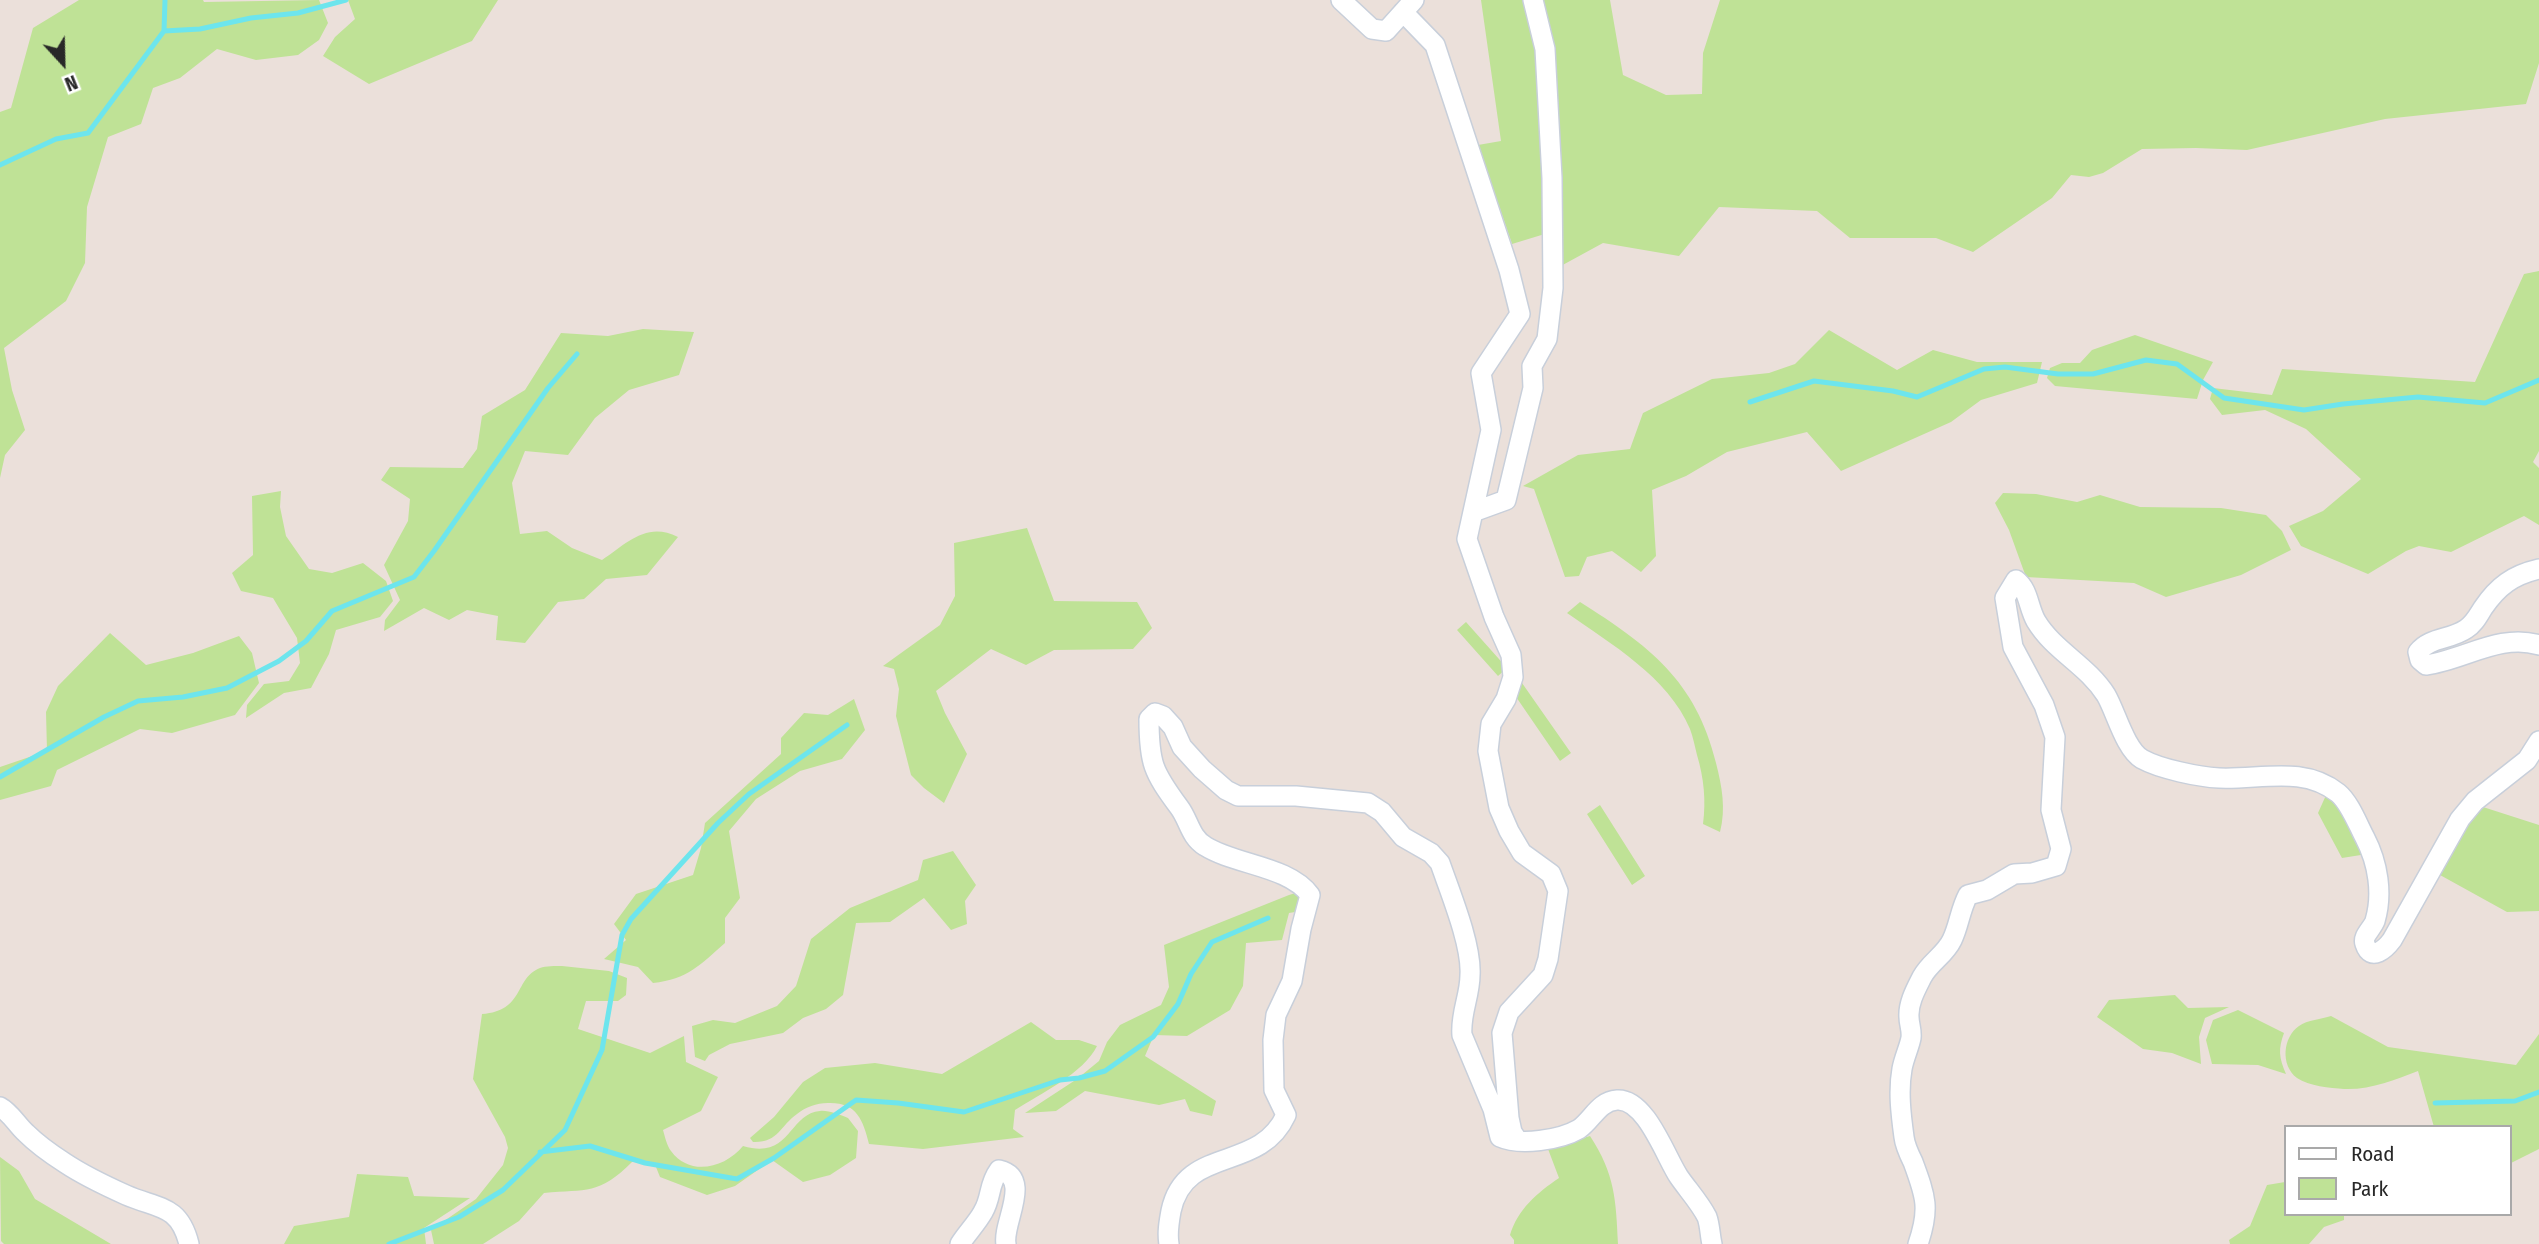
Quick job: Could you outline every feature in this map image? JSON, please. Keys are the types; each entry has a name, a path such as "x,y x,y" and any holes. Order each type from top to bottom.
{"street":[{"path":"1341,0 1372,29 1386,31 1409,6 1435,45 1509,270 1520,314 1481,373 1490,430 1467,539 1494,617 1511,655 1513,677 1506,699 1491,724 1488,751 1499,808 1522,853 1551,874 1558,891 1549,959 1543,975 1509,1012 1502,1033 1508,1118 1518,1141"},
{"path":"1473,512 1506,500 1533,388 1532,366 1547,339 1553,288 1552,178 1545,49 1533,0"},
{"path":"2539,569 2510,579 2494,592 2473,624 2452,637 2424,644 2418,652 2420,660 2426,665 2492,645 2529,642 2539,645"},
{"path":"1918,1244 1925,1226 1927,1207 1904,1141 1900,1096 1902,1067 1912,1029 1909,1016 1911,1001 1931,962 1949,947 1961,908 1968,895 1987,890 2014,874 2032,873 2056,866 2061,849 2051,810 2055,737 2044,705 2013,647 2006,612 2006,598 2016,580 2024,586 2035,619 2045,635 2095,679 2107,696 2133,750 2142,758 2164,767 2216,778 2304,776 2340,794 2376,862 2379,903 2374,924 2365,937 2365,945 2370,952 2382,952 2398,932 2460,819 2474,801 2527,760 2539,741"},
{"path":"1169,1244 1174,1198 1182,1182 1209,1164 1241,1156 1262,1143 1282,1125 1286,1115 1274,1090 1273,1040 1276,1015 1292,981 1300,929 1310,895 1303,885 1284,875 1203,846 1192,835 1183,812 1157,779 1151,759 1149,719 1155,713 1163,716 1182,747 1226,790 1238,796 1296,796 1368,803 1382,812 1403,837 1431,853 1440,863 1468,946 1471,974 1460,1023 1462,1035 1493,1110 1500,1137 1518,1141 1571,1132 1581,1127 1604,1104 1618,1100 1632,1104 1655,1131 1678,1175 1708,1219 1712,1244"},
{"path":"0,1107 8,1111 30,1137 66,1164 128,1196 154,1203 173,1213 185,1229 188,1244"},
{"path":"960,1244 984,1212 989,1200 991,1180 999,1170 1008,1172 1014,1181 1016,1195 1005,1236 1006,1244"}],"green space":[{"path":"79,0 319,0 328,23 319,40 298,55 256,60 217,49 180,78 153,88 141,124 108,137 87,207 85,263 66,301 4,348 12,390 25,430 5,455 0,478 0,112 11,108 33,28"},
{"path":"348,0 498,0 472,41 369,84 323,56 335,37 355,19"},
{"path":"1481,0 1527,0 1540,54 1548,233 1512,244 1478,145 1501,141"},
{"path":"1539,0 1610,0 1623,75 1666,95 1702,94 1703,53 1720,0 2539,0 2539,63 2526,104 2385,119 2247,150 2142,149 2103,173 2089,177 2071,175 2052,198 1973,252 1936,238 1850,238 1817,211 1719,207 1679,256 1603,243 1559,267"},
{"path":"2539,271 2539,451 2533,462 2539,468 2539,525 2524,516 2451,552 2419,546 2368,574 2301,546 2289,526 2323,511 2361,479 2306,429 2265,410 2222,415 2210,399 2213,388 2272,395 2282,369 2475,382 2524,274"},
{"path":"643,329 694,332 679,375 629,390 595,418 568,455 525,451 512,483 520,534 547,531 572,548 602,560 629,541 647,533 657,531 678,537 647,575 606,579 584,599 558,602 525,643 496,640 498,616 467,610 449,620 424,608 384,631 385,620 400,600 384,565 408,521 410,499 381,480 390,467 463,468 477,449 482,416 525,390 561,333 608,336"},
{"path":"1829,330 1897,370 1933,350 1977,362 2042,362 2037,383 1981,400 1951,422 1841,471 1807,432 1727,452 1686,476 1652,490 1656,556 1641,572 1612,551 1587,557 1579,576 1565,577 1534,489 1523,486 1578,455 1630,449 1643,413 1712,379 1769,373 1795,364"},
{"path":"2135,335 2213,362 2197,399 2055,386 2047,378 2050,368 2062,363 2080,363 2092,350"},
{"path":"281,491 280,507 286,536 309,569 332,573 363,563 386,581 393,601 380,617 336,630 329,654 311,688 284,693 246,718 247,705 264,684 289,681 300,663 297,638 273,598 241,591 232,573 253,555 252,496"},
{"path":"2003,493 2036,494 2077,502 2100,495 2140,507 2221,508 2266,515 2282,531 2291,550 2241,575 2166,597 2134,583 2026,577 2009,530 1995,503"},
{"path":"1027,528 1054,601 1137,602 1152,628 1133,649 1054,650 1026,665 991,649 936,691 967,754 944,803 911,775 896,716 899,689 894,669 883,666 940,625 955,596 954,543"},
{"path":"1580,602 1648,650 1682,687 1696,709 1707,734 1720,781 1723,806 1720,832 1703,824 1701,773 1691,732 1680,710 1668,693 1637,663 1567,613"},
{"path":"1466,622 1507,668 1498,676 1457,630"},
{"path":"110,633 146,665 193,653 239,636 252,653 259,683 235,715 172,733 140,729 57,770 51,786 0,800 0,767 47,751 46,712 58,686"},
{"path":"1522,683 1571,753 1560,761 1512,691"},
{"path":"854,699 865,730 842,759 800,771 756,799 729,831 740,898 725,918 725,943 685,974 653,983 638,967 604,959 626,940 614,924 636,894 693,875 705,823 781,754 781,738 804,713 828,715"},
{"path":"2327,793 2339,804 2367,854 2342,858 2318,813"},
{"path":"1600,805 1645,876 1632,885 1587,814"},
{"path":"2483,807 2539,825 2539,911 2507,912 2440,875 2460,833"},
{"path":"953,851 976,885 965,901 967,924 951,930 924,898 890,922 856,923 843,995 826,1009 803,1018 783,1033 730,1044 709,1055 705,1061 695,1057 692,1026 713,1020 735,1023 777,1006 796,986 811,939 850,908 918,880 923,860"},
{"path":"1302,891 1301,911 1289,913 1282,940 1246,943 1243,986 1230,1010 1187,1036 1154,1035 1145,1056 1216,1101 1212,1116 1190,1111 1185,1099 1159,1105 1085,1091 1056,1111 1025,1113 1099,1061 1107,1042 1120,1025 1161,1005 1169,987 1164,945"},
{"path":"562,966 609,971 627,978 626,995 618,1001 586,1001 578,1029 650,1053 684,1036 686,1062 718,1077 701,1111 663,1130 670,1149 679,1159 697,1167 707,1167 727,1160 743,1146 759,1149 771,1147 780,1142 809,1114 820,1111 848,1118 858,1131 856,1158 830,1175 803,1182 772,1160 735,1186 707,1195 660,1177 654,1162 632,1162 621,1173 601,1185 582,1190 544,1193 519,1221 483,1244 434,1244 431,1230 476,1199 503,1165 508,1148 505,1137 473,1079 482,1014 506,1007 526,979 542,967"},
{"path":"2175,995 2188,1008 2229,1007 2205,1018 2199,1037 2201,1064 2172,1053 2143,1049 2097,1017 2109,1000"},
{"path":"2238,1010 2284,1033 2280,1053 2286,1074 2258,1065 2212,1064 2206,1040 2213,1020"},
{"path":"2331,1016 2388,1047 2516,1065 2539,1034 2539,1149 2511,1163 2511,1125 2433,1125 2418,1071 2382,1084 2354,1089 2320,1086 2297,1078 2288,1066 2287,1044 2294,1031 2310,1021"},
{"path":"1031,1022 1056,1040 1079,1040 1097,1046 1091,1056 1072,1074 1015,1110 1013,1129 1024,1137 923,1149 869,1144 861,1120 852,1109 838,1103 828,1103 804,1109 768,1140 753,1142 750,1138 774,1117 803,1082 825,1068 875,1063 942,1074"},
{"path":"1590,1136 1605,1163 1613,1188 1618,1244 1514,1244 1510,1235 1523,1209 1559,1178 1548,1149"},
{"path":"0,1157 19,1171 35,1199 111,1244 4,1244 1,1241"},
{"path":"357,1174 408,1177 414,1196 470,1198 424,1228 426,1244 284,1244 294,1226 349,1217"},
{"path":"2284,1182 2284,1216 2344,1216 2344,1220 2324,1227 2309,1244 2230,1244 2229,1240 2250,1226 2267,1185"}],"waterway":[{"path":"0,165 56,139 88,133 164,31 165,0"},
{"path":"164,31 200,29 251,18 298,13 346,0"},
{"path":"0,777 104,717 138,701 183,697 227,688 279,661 306,641 332,611 414,577 548,388 577,354"},
{"path":"1750,402 1814,381 1893,391 1917,397 1984,369 2005,367 2058,374 2093,374 2146,360 2177,364 2224,398 2304,410 2418,397 2485,403 2539,380"},
{"path":"389,1244 459,1217 503,1190 565,1130 602,1050 622,935 631,919 718,823 749,794 847,725"},
{"path":"540,1152 590,1146 645,1163 737,1179 774,1158 856,1100 964,1112 1060,1080 1105,1071 1153,1037 1178,1004 1191,974 1212,942 1268,918"},
{"path":"2435,1103 2515,1101 2539,1092"}]}
